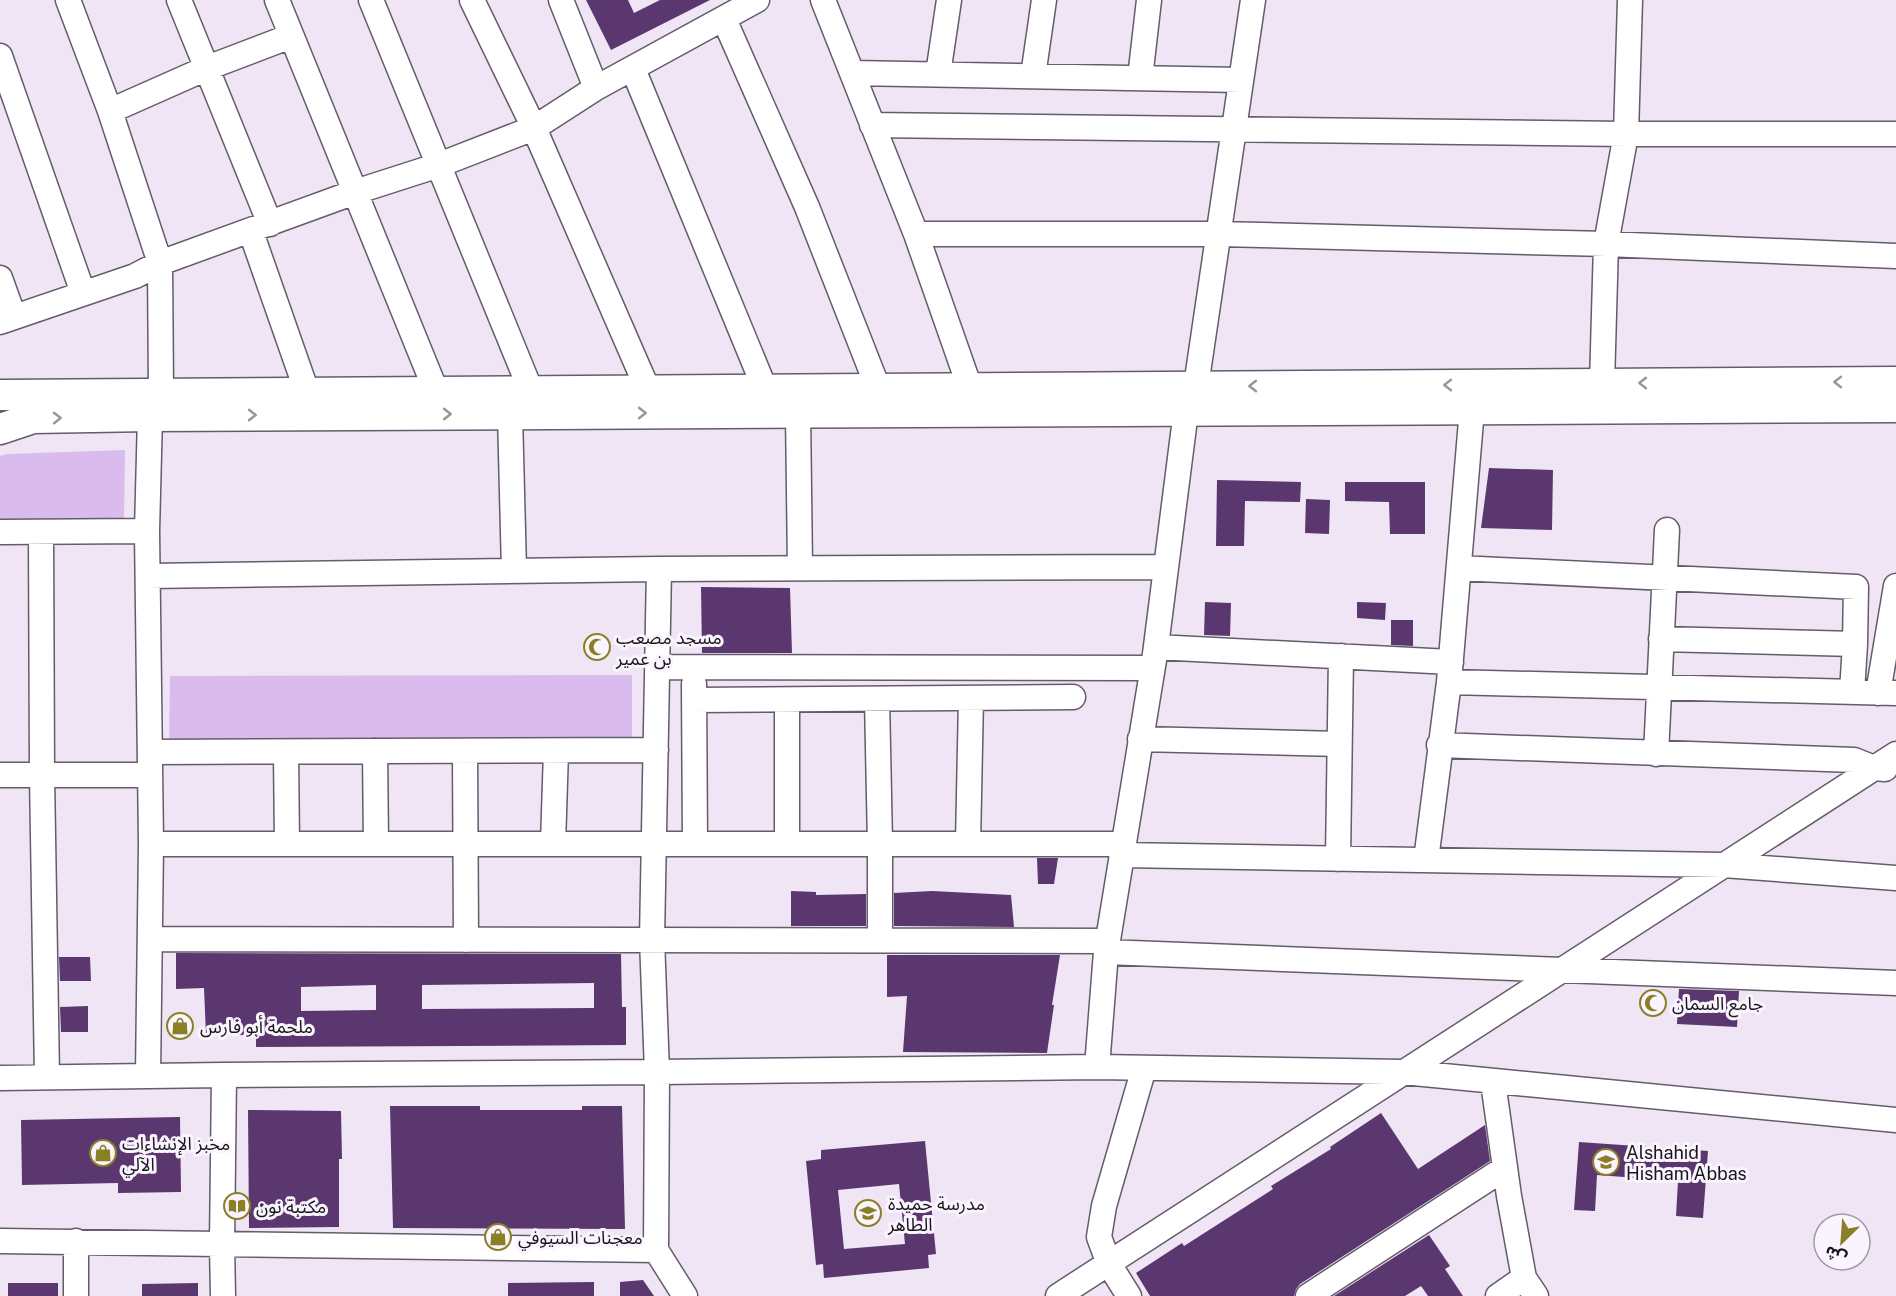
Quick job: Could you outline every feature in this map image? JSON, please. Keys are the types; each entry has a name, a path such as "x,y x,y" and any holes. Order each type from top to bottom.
{"main road":[{"path":"0,395 155,404 510,414 798,412 1602,384 1896,382"},
{"path":"0,429 33,418 155,404 307,392 970,388 1472,409 1896,407"}],"street":[{"path":"68,0 110,111 160,263 155,404 147,531 151,844 148,1076"},
{"path":"179,0 207,68 261,228 307,392"},
{"path":"371,0 531,391"},
{"path":"561,0 596,88"},
{"path":"0,278 7,319 135,276 160,263 355,192 439,165 534,128 596,88 757,0"},
{"path":"823,0 916,234 970,388"},
{"path":"938,74 949,0"},
{"path":"1033,76 1044,0"},
{"path":"1140,78 1149,0"},
{"path":"1097,1067 1106,946 1154,657 1165,567 1219,234 1253,0"},
{"path":"1602,384 1606,244 1626,134 1629,0"},
{"path":"478,2 648,390"},
{"path":"284,3 291,36 436,391"},
{"path":"724,19 807,207 878,388"},
{"path":"110,111 207,68 291,36"},
{"path":"0,56 83,293"},
{"path":"633,69 765,389"},
{"path":"852,73 1241,80"},
{"path":"872,125 1626,134 1896,134"},
{"path":"916,234 1219,234 1606,244 1896,256"},
{"path":"1426,860 1450,672 1472,409"},
{"path":"798,412 800,568"},
{"path":"510,414 514,571"},
{"path":"1656,754 1667,530"},
{"path":"0,532 147,531"},
{"path":"42,532 42,775 47,1077"},
{"path":"148,576 659,569 1165,567"},
{"path":"1459,568 1856,586 1852,692"},
{"path":"659,569 652,939 657,1072 656,1250 685,1296"},
{"path":"658,668 1154,657 1341,656 1450,672 1659,687 1887,693 1896,586"},
{"path":"1661,639 1855,644"},
{"path":"1338,859 1341,656"},
{"path":"693,668 695,844"},
{"path":"694,700 1073,697"},
{"path":"968,844 970,698"},
{"path":"877,699 880,940"},
{"path":"787,700 787,844"},
{"path":"1140,740 1339,744"},
{"path":"1439,745 1854,760 1885,769"},
{"path":"553,844 556,750"},
{"path":"0,776 42,775 286,752 656,750"},
{"path":"375,751 376,844"},
{"path":"465,751 466,940"},
{"path":"286,752 287,844"},
{"path":"1058,1296 1723,865 1885,769 1896,754"},
{"path":"151,844 968,844 1338,859 1723,865 1896,878"},
{"path":"150,939 880,940 1106,946 1563,970 1896,983"},
{"path":"0,1078 1097,1067 1403,1072 1896,1120"},
{"path":"1129,1296 1108,1264 1099,1237 1104,1206 1144,1068"},
{"path":"224,1075 222,1245 224,1296"},
{"path":"1493,1082 1505,1168 1530,1287 1498,1296"},
{"path":"1308,1296 1505,1168"},
{"path":"0,1241 656,1250"},
{"path":"76,1241 76,1296"}],"shaded area":[{"path":"125,450 124,522 0,523 0,456"},
{"path":"632,675 632,742 169,745 170,676"}],"building":[{"path":"586,0 628,0 634,13 660,0 710,0 611,50"},
{"path":"1489,468 1553,470 1552,530 1481,528"},
{"path":"1217,480 1301,482 1300,502 1245,501 1244,546 1216,546"},
{"path":"1345,482 1425,482 1425,534 1390,534 1389,502 1345,501"},
{"path":"1306,499 1330,500 1329,534 1305,533"},
{"path":"701,587 790,588 792,653 702,653"},
{"path":"1205,602 1231,603 1230,636 1204,635"},
{"path":"1357,602 1386,603 1385,620 1357,618"},
{"path":"1391,620 1413,620 1413,646 1391,645"},
{"path":"1037,858 1058,858 1054,884 1038,884"},
{"path":"791,891 816,892 816,895 866,894 866,926 791,926"},
{"path":"932,891 1011,895 1014,927 894,926 894,893"},
{"path":"176,953 621,954 622,1007 626,1007 626,1045 256,1047 256,1035 206,1035 204,988 176,989","holes":["594,983 594,1008 422,1009 422,985","376,985 376,1010 301,1011 301,987"]},
{"path":"887,955 1060,955 1047,1053 903,1052 907,996 887,997"},
{"path":"59,957 90,957 91,981 60,981"},
{"path":"1679,989 1739,991 1737,1027 1677,1024"},
{"path":"88,1006 88,1032 61,1032 60,1007"},
{"path":"390,1106 480,1106 480,1110 582,1110 582,1106 622,1106 625,1229 393,1228"},
{"path":"248,1110 341,1111 342,1159 339,1159 339,1227 249,1228"},
{"path":"1381,1113 1418,1169 1485,1125 1490,1161 1300,1284 1294,1296 1150,1296 1136,1273 1182,1243 1184,1246 1273,1189 1271,1186 1331,1149 1330,1147"},
{"path":"180,1117 181,1192 118,1193 118,1183 22,1185 21,1120"},
{"path":"925,1141 936,1254 928,1255 929,1268 824,1278 823,1264 816,1265 806,1161 821,1159 821,1150","holes":["899,1184 905,1244 844,1249 838,1190"]},
{"path":"1579,1142 1708,1151 1703,1218 1676,1216 1678,1181 1597,1175 1595,1211 1574,1210"},
{"path":"1429,1235 1450,1266 1445,1269 1463,1296 1428,1296 1421,1286 1405,1296 1334,1296"},
{"path":"643,1280 654,1296 620,1296 620,1282"},
{"path":"594,1282 594,1296 508,1296 508,1283"},
{"path":"8,1283 58,1283 58,1296 8,1296"},
{"path":"198,1283 198,1296 142,1296 142,1284"}],"place":[{"name":"مسجد مصعب بن عمير","path":"597,647"},
{"name":"جامع السمان","path":"1653,1003"},
{"name":"ملحمة أبو فارس","path":"180,1026"},
{"name":"مخبز الإنشاءات الآلي","path":"103,1153"},
{"name":"Alshahid Hisham Abbas","path":"1606,1162"},
{"name":"مكتبة نون","path":"237,1206"},
{"name":"مدرسة حميدة الطاهر","path":"868,1213"},
{"name":"معجنات السيوفي","path":"498,1237"}]}
